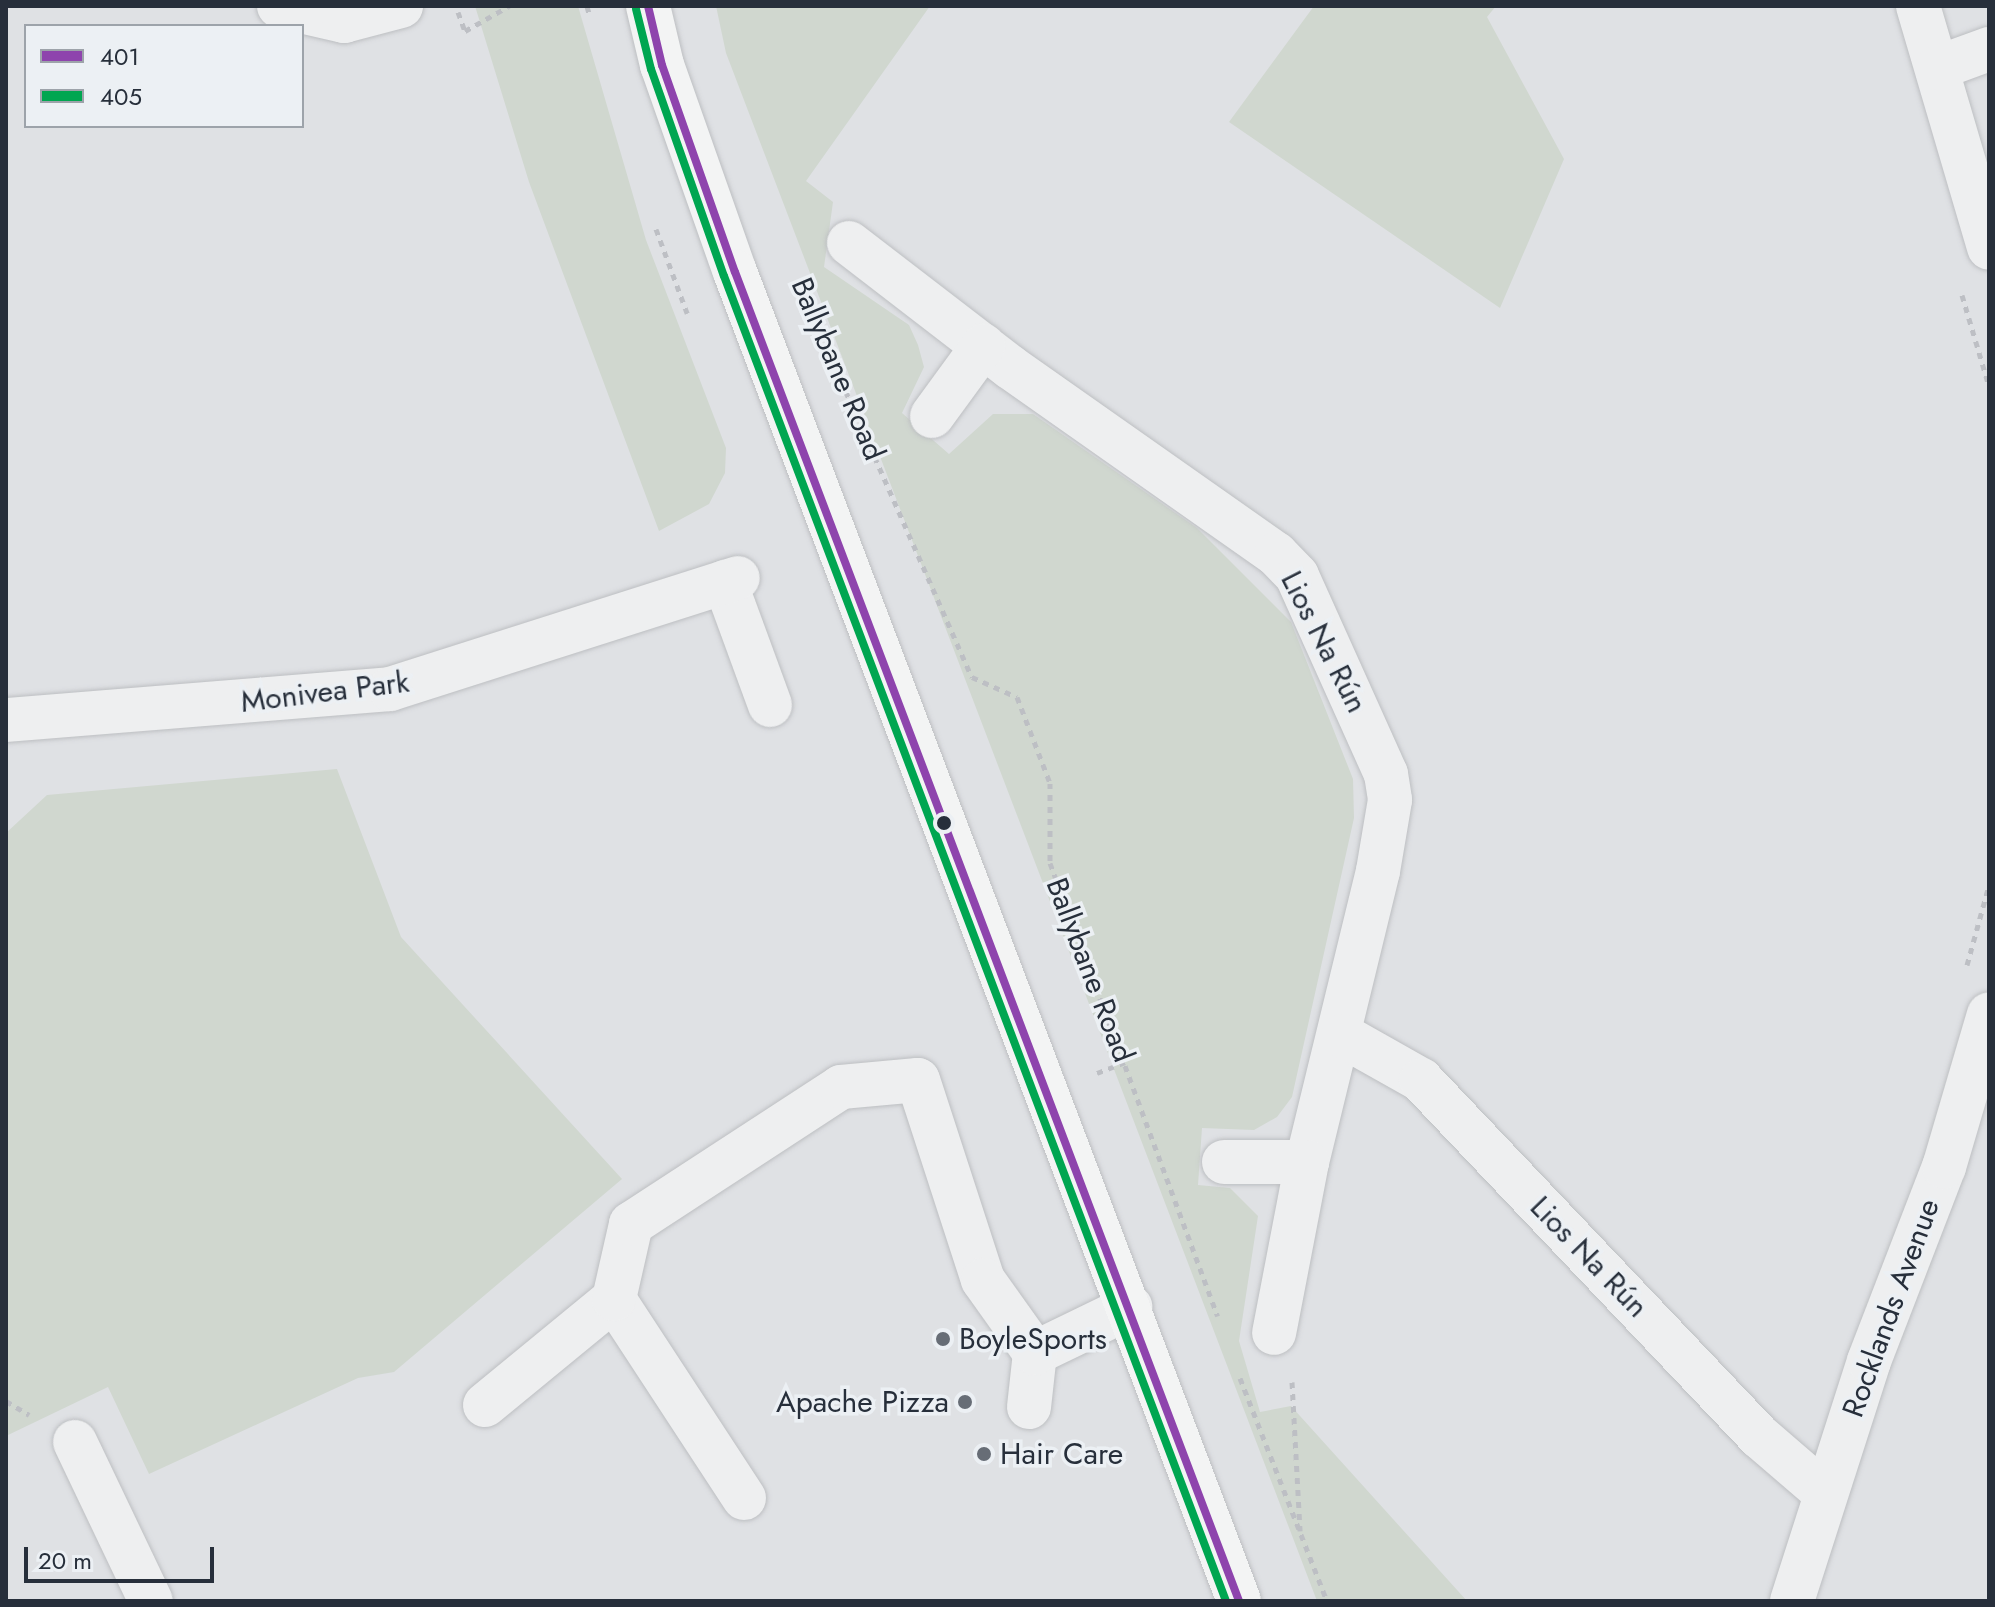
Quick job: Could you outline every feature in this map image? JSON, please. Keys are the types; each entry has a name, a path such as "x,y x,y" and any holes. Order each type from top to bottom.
{"main road":[{"name":"Ballybane Road","path":"648,6 735,272 1239,1601"}],"street":[{"path":"279,6 344,21 401,6"},
{"path":"1918,6 1989,248"},
{"path":"1937,68 1989,49"},
{"name":"Lios Na Rún","path":"849,243 983,346 1251,532 1297,576 1390,786 1343,1036 1307,1162 1274,1333"},
{"path":"932,416 983,346"},
{"name":"Monivea Park","path":"6,720 390,689 732,580 770,705"},
{"name":"Rocklands Avenue","path":"1792,1601 1825,1493 1944,1167 1989,1014"},
{"name":"Lios Na Rún","path":"1343,1036 1421,1080 1760,1437 1825,1493"},
{"path":"485,1405 614,1299 631,1224 841,1087 918,1080 983,1280 1035,1353 1029,1407"},
{"path":"1224,1162 1307,1162"},
{"path":"614,1299 744,1498"},
{"path":"1035,1353 1130,1307"},
{"path":"75,1442 151,1601"}],"path":[{"path":"456,6 465,31 509,6"},
{"name":"Ballybane Road","path":"829,353 972,677 1017,697 1050,783 1050,863 1223,1332"},
{"path":"1274,1333 1295,1390 1302,1544"},
{"path":"1234,1361 1302,1544 1327,1601"}],"shaded area":[{"path":"475,6 578,6 646,240 726,448 725,473 709,504 659,531 529,182"},
{"path":"716,6 930,6 806,181 833,202 824,267 909,325 918,345 924,367 902,413 949,454 993,414 1033,414 1197,528 1291,622 1353,779 1354,818 1292,1097 1277,1117 1254,1130 1202,1128 1198,1185 1230,1188 1258,1216 1239,1341 1260,1412 1291,1406 1467,1601 1317,1601 726,53"},
{"path":"1314,6 1496,6 1487,17 1564,159 1500,308 1229,122"},
{"path":"337,769 401,937 622,1179 394,1372 358,1378 149,1474 108,1387 6,1436 6,833 47,795"}],"transit line":[{"name":"401","path":"648,6 662,65 735,272 1239,1601"},
{"name":"405","path":"636,9 651,69 724,276 1226,1601"}],"place":[{"name":"BoyleSports","path":"943,1339"},
{"name":"Apache Pizza","path":"965,1402"},
{"name":"Hair Care","path":"984,1454"}]}
